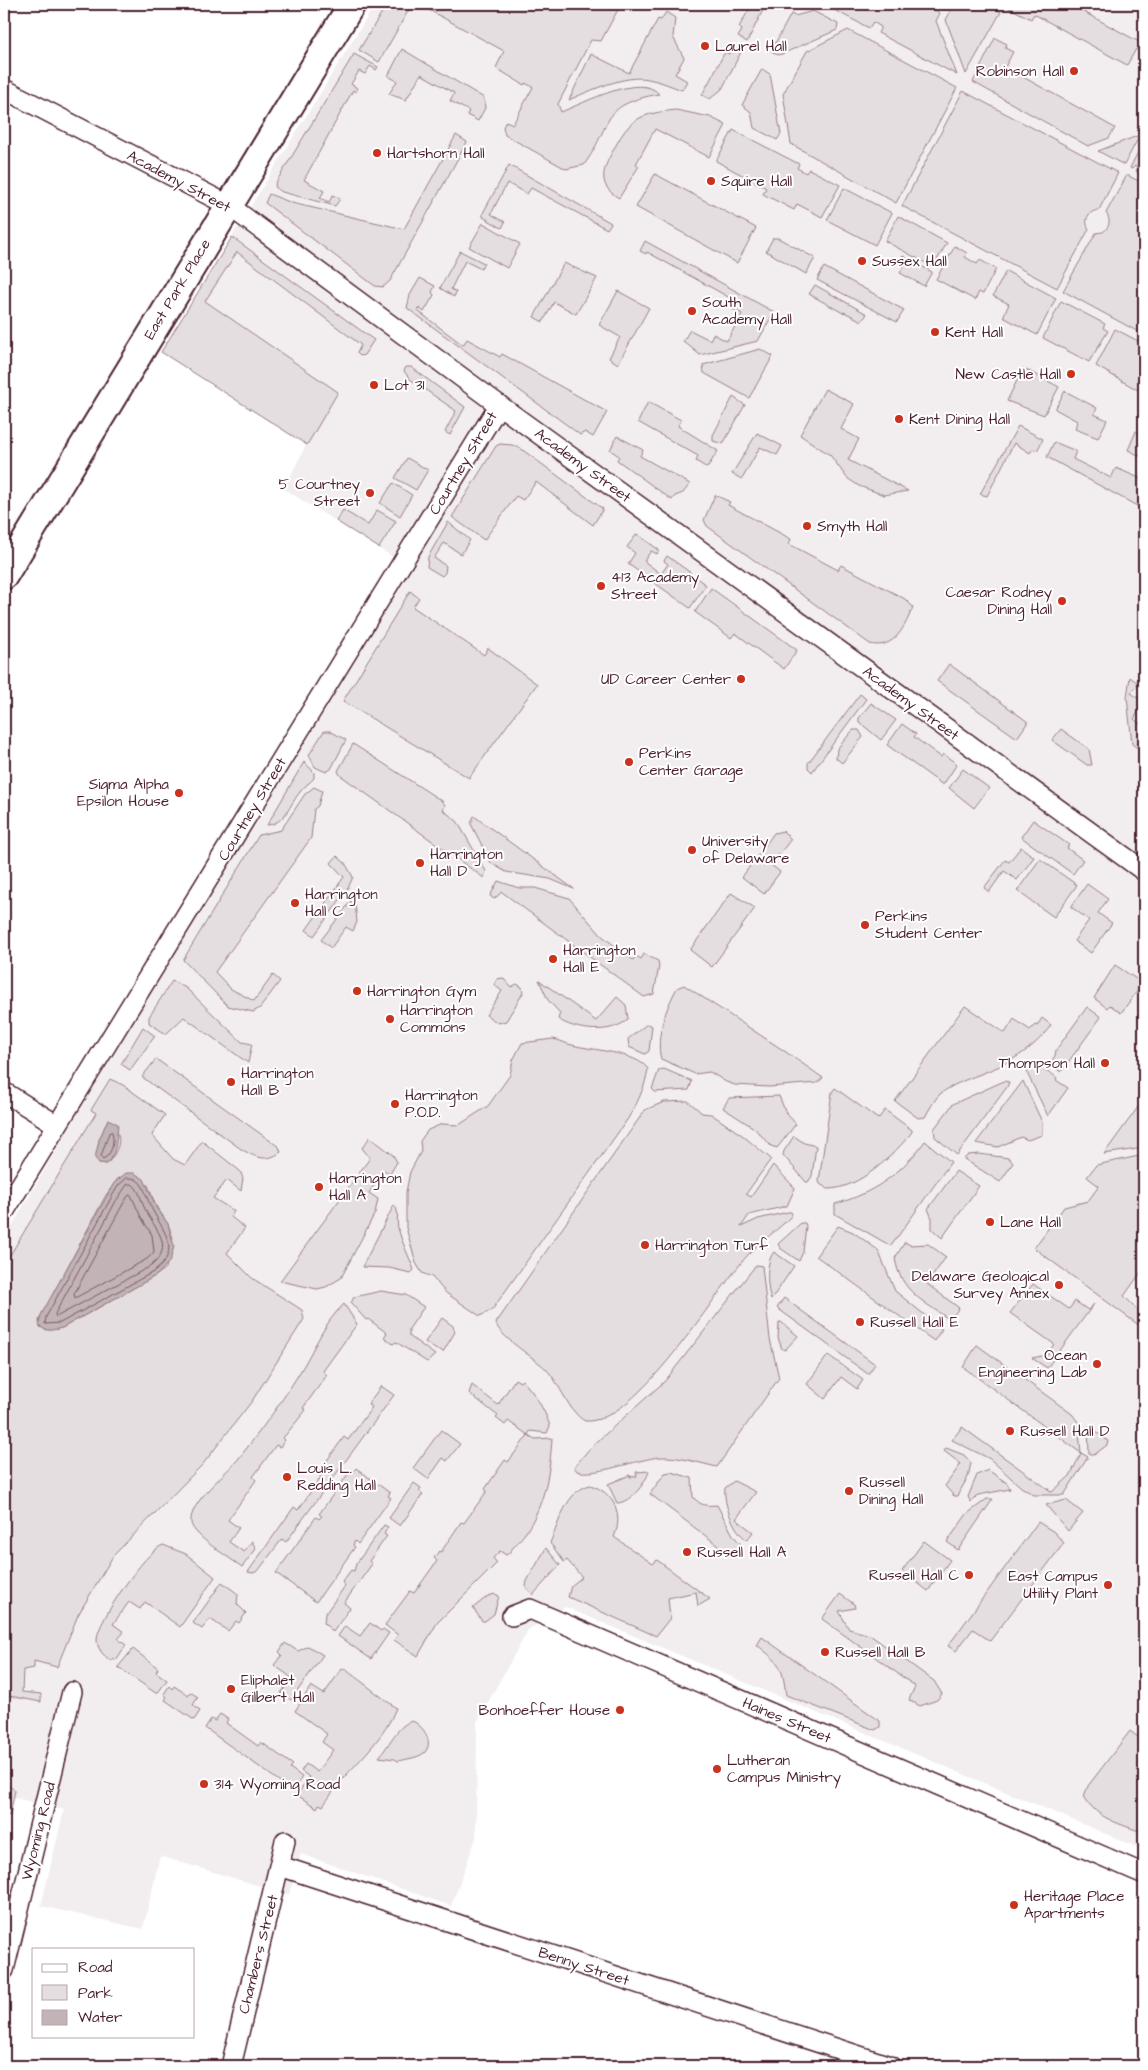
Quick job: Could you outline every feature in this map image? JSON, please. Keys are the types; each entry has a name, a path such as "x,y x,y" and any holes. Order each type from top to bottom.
{"street":[{"name":"East Park Place","path":"4,576 352,4"},
{"name":"Academy Street","path":"4,90 228,205 1144,872"},
{"name":"Courtney Street","path":"4,1212 499,404"},
{"path":"4,1092 57,1125"},
{"name":"Haines Street","path":"512,1616 530,1609 1144,1874"},
{"name":"Wyoming Road","path":"4,1970 72,1692"},
{"name":"Chambers Street","path":"231,2066 286,1841"},
{"name":"Benny Street","path":"280,1866 890,2066"}],"shaded area":[{"name":"University of Delaware","path":"375,4 1144,4 1144,1850 565,1607 528,1630 477,1722 476,1838 451,1906 301,1854 289,1895 160,1856 143,1929 41,1906 64,1810 4,1795 4,1240 67,1131 412,569 284,489 306,445 161,352"}],"green space":[{"path":"387,4 412,4 379,62 359,50"},
{"path":"418,4 621,4 601,41 591,40 558,104 561,112 612,91 626,88 639,86 651,88 659,94 639,98 616,110 584,165 566,169 505,135 503,127 506,121 513,124 533,87 525,83 524,85 496,68 504,51"},
{"path":"752,4 766,4 747,42 738,37 742,30 739,27"},
{"path":"835,4 923,4 940,13 936,21 957,75 878,33 881,27 873,22 869,28 834,10 837,5"},
{"path":"954,4 986,4 1001,12 966,74 946,20"},
{"path":"1002,4 1069,4 1143,44 1140,50 1136,49 1127,65 1034,14 1031,19"},
{"path":"813,11 838,24 837,30 782,54 778,55 771,51 791,14 795,16"},
{"path":"666,12 675,18 673,37 684,58 675,74 687,81 682,90 652,80 639,78 608,84 569,100 591,54 629,73 658,19 661,20"},
{"path":"848,30 957,88 896,203 791,144 783,94 807,51"},
{"path":"995,38 1007,44 1005,48 1013,52 1005,67 1115,128 1109,138 1088,146 973,82"},
{"path":"733,47 741,52 722,89 710,99 702,95 725,52 729,54"},
{"path":"402,49 484,98 485,108 478,121 467,115 469,111 450,101 454,93 421,74 406,100 389,94 397,81 388,76"},
{"path":"354,54 378,67 376,70 370,66 365,74 359,71 351,84 357,88 356,92 353,90 304,180 324,191 320,198 329,202 333,195 340,199 335,206 282,192 276,188 275,184"},
{"path":"762,69 770,74 781,134 777,140 754,128 751,112 742,105"},
{"path":"963,91 1118,173 1099,210 1092,212 1088,216 1087,225 1089,229 1057,288 902,206"},
{"path":"676,110 710,117 726,125 709,157 655,129 636,164 639,166 619,198 607,188 604,176 607,163 619,140 629,126 639,118"},
{"path":"733,130 799,164 797,168 806,173 809,169 840,185 822,217 797,204 794,210 763,194 766,188 716,161"},
{"path":"456,135 467,142 390,281 383,287 375,286 265,203 269,194 292,203 404,229"},
{"path":"1140,135 1124,165 1098,151"},
{"path":"1144,140 1144,176 1136,171 1138,167 1130,168"},
{"path":"509,165 611,223 607,229 531,188 527,194 507,183 491,214 505,222 502,228 483,217 483,213"},
{"path":"655,174 756,228 737,263 636,207"},
{"path":"1127,175 1144,184 1144,335 1063,291 1096,233 1103,232 1107,228 1109,221 1106,213"},
{"path":"844,188 892,213 875,245 827,220"},
{"path":"898,216 947,243 933,267 885,241"},
{"path":"483,223 520,244 507,268 469,247"},
{"path":"232,237 374,340 364,355 360,356 357,353 361,345 237,252 205,301 338,392 307,445 161,352"},
{"path":"773,238 778,238 815,258 806,274 766,251"},
{"path":"645,241 774,312 758,341 700,355 683,341 690,330 710,340 713,334 727,341 742,314 728,307 732,299 647,252 646,254 640,251"},
{"path":"955,246 967,253 965,257 977,264 980,260 996,269 983,294 979,292 975,300 936,279"},
{"path":"460,251 484,263 481,269 465,261 451,289 456,292 454,297 440,288"},
{"path":"903,256 932,272 924,286 900,273 906,262 900,259"},
{"path":"564,263 597,278 576,314 554,302 543,322 534,317"},
{"path":"824,267 904,310 897,322 817,280"},
{"path":"1006,271 1056,298 1037,335 1003,317 1009,304 993,296"},
{"path":"420,278 435,286 432,292 434,295 424,312 419,308 418,311 463,345 467,339 500,357 502,354 607,412 593,437 585,432 580,435 407,308 410,295"},
{"path":"815,285 867,314 862,321 809,294"},
{"path":"618,291 649,308 618,364 609,358 620,337 599,325"},
{"path":"1061,301 1105,324 1103,328 1108,331 1089,362 1043,338"},
{"path":"1115,329 1144,344 1144,390 1136,389 1096,366"},
{"path":"760,349 773,356 749,398 704,373 703,365"},
{"path":"406,367 411,367 465,407 450,435 445,432 456,411 410,379 404,371"},
{"path":"1023,368 1059,387 1044,415 1007,401"},
{"path":"825,389 854,404 841,429 859,439 848,460 908,491 884,495 859,486 847,478 830,455 800,435"},
{"path":"1065,391 1097,408 1094,414 1107,420 1098,438 1075,429 1077,421 1055,409"},
{"path":"733,397 745,405 723,444 713,441 713,435"},
{"path":"648,402 681,420 678,426 718,451 707,468 696,461 698,456 638,422"},
{"path":"1018,426 1043,439 1037,451 1033,449 1030,453 1014,443 987,496 980,494"},
{"path":"1136,431 1144,435 1144,458 1128,450"},
{"path":"757,433 782,446 777,455 760,447 742,479 732,474"},
{"path":"617,436 643,450 640,456 690,484 683,493 675,496 672,500 617,460 619,456 610,450"},
{"path":"1054,442 1076,451 1073,459 1111,478 1116,468 1144,480 1144,490 1137,506 1047,457"},
{"path":"500,444 520,448 603,509 593,525 536,482 523,500 516,496 484,540 452,517 496,446"},
{"path":"407,458 428,470 416,490 395,478"},
{"path":"393,483 412,495 400,516 380,503"},
{"path":"715,495 730,502 728,505 791,539 789,544 838,570 841,565 905,599 913,607 898,635 886,643 879,645 870,644 707,526 704,520"},
{"path":"343,510 368,525 377,510 396,521 379,548 336,521"},
{"path":"448,522 470,540 461,554 444,543 434,558 446,566 445,573 442,576 427,567 428,557"},
{"path":"637,534 659,550 657,554 651,551 644,561 661,574 668,564 664,561 667,556 691,573 689,577 692,579 694,576 706,585 690,608 628,564 635,553 627,547"},
{"path":"711,588 797,650 784,669 735,633 731,638 695,612"},
{"path":"410,591 419,598 413,607 484,655 488,648 537,684 469,778 343,701"},
{"path":"949,664 1028,722 1017,738 937,681"},
{"path":"1130,677 1138,683 1131,693 1144,702 1134,719 1144,727 1144,753 1132,744 1127,697"},
{"path":"860,694 866,699 812,772 808,768 808,763"},
{"path":"871,703 896,720 881,740 859,722 859,718"},
{"path":"902,724 916,734 914,737 941,757 943,754 957,764 943,785 887,745"},
{"path":"1061,729 1089,749 1092,765 1087,765 1052,740"},
{"path":"853,730 859,730 863,737 842,763 836,758 837,749"},
{"path":"324,731 330,731 346,740 331,769 326,772 315,767 309,755"},
{"path":"353,744 442,801 445,805 443,810 457,821 486,871 484,878 340,775 338,771"},
{"path":"304,762 314,772 314,778 296,797 283,817 273,824 267,825"},
{"path":"963,769 989,788 974,808 949,788"},
{"path":"314,787 322,791 318,806 314,809 311,838 215,972 231,989 254,1001 273,975 280,981 260,1008 253,1012 228,1006 183,960 259,835 281,830 305,794"},
{"path":"474,816 574,889 550,879 506,872 491,863 471,824"},
{"path":"1033,820 1069,845 1067,848 1083,860 1073,874 1021,837"},
{"path":"783,831 791,839 771,865 780,872 764,894 742,877 774,833"},
{"path":"1021,847 1034,857 1017,880 1004,871 989,892 984,888 1005,860 1009,862"},
{"path":"337,856 345,863 353,877 347,890 314,936 306,930 344,877 331,863"},
{"path":"1040,859 1077,885 1054,917 1017,891"},
{"path":"498,881 519,888 535,888 569,898 601,935 633,960 636,956 641,959 644,954 658,961 659,966 654,994 644,997 502,892 494,899 490,896"},
{"path":"1087,884 1108,899 1098,913 1112,923 1091,953 1074,941 1089,920 1071,907"},
{"path":"731,893 755,908 712,967 690,950"},
{"path":"351,901 355,903 357,922 353,931 346,927 331,948 321,940"},
{"path":"1115,965 1144,984 1144,988 1141,986 1121,1013 1110,1005 1107,1008 1094,998"},
{"path":"503,978 511,987 517,984 522,987 523,993 506,1021 498,1023 486,1015 502,991 494,985 497,979"},
{"path":"539,980 596,1021 617,997 626,1005 628,1019 613,1027 593,1030 565,1023 558,1019 560,1013 548,1000"},
{"path":"172,981 186,988 242,1042 252,1044 248,1063 184,1017 166,1034 149,1023 149,1017"},
{"path":"684,985 823,1078 817,1083 769,1087 735,1085 710,1072 695,1074 661,1059 659,1041 663,1023 677,988"},
{"path":"965,1006 1005,1033 1014,1019 1030,1030 1035,1025 1037,1026 1042,1018 1051,1025 1036,1042 1019,1056 959,1083 940,1094 925,1117 918,1118 895,1101"},
{"path":"1087,1007 1101,1017 1061,1072 1049,1064 1055,1056 1056,1050"},
{"path":"647,1024 652,1026 649,1051 645,1054 629,1047 628,1039"},
{"path":"143,1027 155,1036 130,1070 121,1064"},
{"path":"553,1039 624,1055 642,1063 648,1069 647,1076 640,1096 627,1120 492,1310 480,1316 446,1293 432,1277 422,1273 416,1263 406,1228 406,1192 410,1172 421,1151 420,1141 428,1130 442,1124 459,1125 488,1106 510,1075 513,1060 522,1043"},
{"path":"156,1059 279,1147 281,1152 270,1157 261,1158 246,1152 142,1077"},
{"path":"1031,1066 1048,1071 1057,1078 1056,1080 1068,1088 1048,1116 1027,1073"},
{"path":"664,1069 692,1081 689,1090 655,1092 652,1089 659,1070"},
{"path":"110,1079 123,1085 165,1115 152,1135 173,1159 185,1165 202,1141 240,1171 243,1178 241,1191 227,1180 213,1198 234,1211 231,1217 245,1228 227,1253 252,1278 302,1310 304,1319 252,1401 203,1464 113,1556 78,1615 57,1667 34,1661 34,1668 23,1670 22,1692 41,1694 41,1702 4,1695 4,1265 96,1113 91,1110","holes":["108,1119 117,1131 119,1142 118,1147 107,1164 99,1163 99,1140","119,1177 148,1185 155,1204 168,1224 173,1238 166,1268 157,1275 62,1328 49,1330 40,1327 39,1320 106,1195"]},
{"path":"1004,1081 1009,1082 1007,1087 957,1155 935,1137 934,1129 953,1104"},
{"path":"1023,1081 1042,1122 1042,1135 1028,1140 1021,1137 998,1147 976,1143"},
{"path":"835,1088 878,1119 885,1110 912,1130 912,1132 896,1151 875,1169 852,1183 828,1189 820,1184 819,1181 832,1092"},
{"path":"779,1096 786,1113 796,1124 777,1148 771,1146 754,1128 723,1108 729,1098"},
{"path":"1144,1099 1144,1148 1104,1154"},
{"path":"688,1101 702,1113 711,1114 742,1135 771,1159 746,1194 751,1197 773,1165 795,1188 787,1206 749,1215 741,1227 758,1219 788,1212 791,1212 792,1215 747,1256 673,1354 628,1402 606,1417 585,1421 569,1405 546,1369 503,1334 496,1323 645,1110 664,1102"},
{"path":"794,1136 804,1143 816,1146 812,1176 808,1182 783,1155"},
{"path":"370,1137 393,1155 397,1162 390,1174 384,1170 369,1193 378,1199 375,1213 341,1278 326,1287 317,1289 280,1281 370,1158 362,1148"},
{"path":"925,1141 951,1162 891,1246 835,1214 835,1204 862,1194 886,1180 907,1163"},
{"path":"979,1154 1009,1158 1013,1163 1000,1182 964,1159 968,1155"},
{"path":"1144,1155 1144,1268 1124,1296 1144,1316 1144,1329 1034,1248 1064,1207 1088,1201 1099,1186 1087,1177 1096,1165"},
{"path":"956,1171 979,1186 942,1238 932,1229 932,1218 928,1209"},
{"path":"394,1205 397,1210 400,1234 414,1270 411,1273 389,1268 362,1267"},
{"path":"801,1223 805,1223 806,1226 803,1252 799,1261 780,1248 778,1244"},
{"path":"838,1226 853,1232 878,1250 895,1291 942,1329 934,1341 816,1256"},
{"path":"905,1242 910,1245 928,1244 946,1257 927,1284 959,1308 950,1320 915,1295 902,1280 895,1258"},
{"path":"774,1252 794,1266 771,1300 768,1268"},
{"path":"756,1265 762,1266 770,1339 779,1378 717,1467 681,1459 660,1457 594,1472 577,1471 574,1467 591,1447 665,1381"},
{"path":"1033,1284 1069,1309 1075,1301 1088,1310 1094,1304 1047,1368 1032,1358 1047,1355 1054,1344 1010,1313"},
{"path":"381,1291 406,1295 424,1307 409,1329 409,1336 435,1355 427,1362 396,1342 393,1344 384,1337 387,1333 368,1319 366,1320 351,1303 354,1297"},
{"path":"784,1298 875,1364 868,1374 777,1308"},
{"path":"344,1304 357,1324 323,1371 327,1375 303,1408 306,1410 283,1438 285,1440 280,1447 276,1445 253,1477 256,1480 228,1520 239,1528 229,1542 244,1552 252,1541 256,1549 242,1567 198,1534 191,1523 192,1515 209,1489 239,1458 272,1414 296,1379 326,1326"},
{"path":"442,1318 453,1326 455,1332 443,1352 439,1349 438,1351 425,1342"},
{"path":"781,1322 798,1336 785,1350 782,1349 778,1338 779,1323"},
{"path":"977,1345 1072,1414 1078,1422 1081,1453 963,1367"},
{"path":"828,1355 863,1380 857,1389 841,1377 825,1399 807,1384"},
{"path":"515,1379 520,1382 522,1380 539,1402 550,1426 547,1433 530,1431 528,1435 508,1421 505,1425 496,1418 498,1416 469,1393 472,1385 498,1405"},
{"path":"381,1386 394,1395 286,1542 282,1539 258,1571 248,1572 294,1507 298,1510 321,1477 317,1474 344,1437 348,1440 370,1410 372,1407 368,1404"},
{"path":"1088,1426 1108,1441 1107,1445 1094,1455 1089,1453"},
{"path":"962,1427 1052,1492 1070,1476 1081,1453 1088,1457 1064,1495 1034,1495 1021,1487 990,1459 952,1440"},
{"path":"441,1430 460,1444 447,1461 443,1458 428,1479 413,1468"},
{"path":"528,1435 535,1439 552,1438 550,1463 538,1510 526,1532 509,1553 506,1555 500,1551 493,1558 497,1563 437,1623 418,1656 394,1640 398,1635 385,1625 410,1591 414,1593 437,1561 434,1558 439,1551 441,1552 461,1522 464,1523 487,1491 485,1489 505,1460 508,1462"},
{"path":"946,1448 964,1455 971,1463 968,1477 957,1496 954,1496 945,1486 961,1464 944,1451"},
{"path":"356,1468 390,1493 388,1496 391,1498 358,1544 355,1541 353,1545 355,1547 316,1602 276,1573 316,1517 319,1519 322,1516 319,1514 351,1470 354,1471"},
{"path":"988,1470 1007,1483 1010,1489 978,1495 971,1502 968,1497 977,1475"},
{"path":"649,1471 637,1492 627,1500 617,1503 608,1484 630,1475 630,1477 637,1476 636,1472"},
{"path":"671,1472 692,1478 693,1497 701,1504 717,1505 733,1535 743,1547 735,1558 650,1494 665,1473"},
{"path":"734,1481 756,1492 736,1519 753,1532 747,1540 742,1536 730,1517 726,1502 725,1488"},
{"path":"414,1483 421,1488 419,1491 423,1494 400,1526 389,1518"},
{"path":"590,1485 605,1493 615,1505 618,1521 614,1537 653,1564 657,1560 710,1599 698,1606 696,1592 668,1598 670,1618 656,1636 568,1597 571,1586 582,1577 567,1560 564,1562 550,1543 560,1517 569,1501 582,1488"},
{"path":"987,1499 993,1499 958,1550 947,1542 967,1514"},
{"path":"1066,1500 1083,1513 1068,1531 1046,1505"},
{"path":"1038,1522 1054,1532 1064,1543 990,1641 973,1629 956,1651 948,1646"},
{"path":"384,1525 388,1527 384,1534 387,1536 369,1561 372,1564 344,1603 350,1608 333,1632 324,1623 325,1614 345,1586 342,1582 351,1570 354,1571 356,1564"},
{"path":"924,1541 950,1560 928,1591 902,1571"},
{"path":"163,1545 186,1554 215,1577 180,1627 145,1602 140,1609 129,1602 113,1624 124,1632 118,1639 126,1645 116,1660 113,1658 111,1661 99,1649 97,1639 99,1630 113,1603 135,1572 155,1550"},
{"path":"546,1548 560,1565 533,1595 526,1587 527,1581"},
{"path":"222,1582 238,1594 237,1604 246,1613 239,1623 236,1621 228,1631 210,1619 202,1629 193,1623"},
{"path":"495,1594 499,1596 494,1614 485,1621 482,1621 473,1608 488,1596"},
{"path":"840,1594 854,1604 855,1608 839,1611 849,1629 870,1635 934,1681 942,1694 937,1700 920,1706 909,1700 915,1686 822,1619"},
{"path":"370,1623 381,1631 383,1629 389,1633 371,1659 338,1636 345,1626 360,1636"},
{"path":"762,1637 880,1721 880,1727 875,1730 786,1695 779,1666 776,1661 757,1645"},
{"path":"285,1643 298,1651 308,1646 323,1655 291,1700 281,1693 292,1678 274,1665 282,1655 279,1652"},
{"path":"133,1649 158,1668 156,1672 167,1680 157,1694 118,1667"},
{"path":"345,1669 396,1708 379,1738 341,1781 323,1806 319,1804 317,1808 297,1795 309,1777 301,1771 306,1764 317,1772 333,1750 322,1742 327,1734 295,1711 311,1686 324,1694 341,1670"},
{"path":"169,1686 172,1689 174,1686 188,1695 190,1692 198,1697 193,1705 200,1711 194,1720 165,1700 167,1697 164,1694"},
{"path":"220,1714 228,1719 226,1723 258,1746 261,1742 293,1765 290,1768 302,1777 293,1791 205,1728 211,1719 215,1721"},
{"path":"412,1721 424,1730 428,1740 427,1749 424,1753 398,1761 379,1757 398,1731"},
{"path":"1144,1729 1144,1833 1110,1820 1095,1810 1084,1796 1088,1786 1130,1731 1138,1737"},
{"path":"4,1783 15,1790 10,1816 4,1814"}],"water":[{"path":"108,1119 118,1124 115,1150 107,1164 99,1163 95,1158 99,1140"},
{"path":"126,1173 134,1173 144,1179 157,1209 168,1224 174,1246 170,1261 157,1275 62,1328 43,1329 39,1324 41,1315 114,1183"}],"place":[{"name":"Laurel Hall","path":"705,46"},
{"name":"Robinson Hall","path":"1074,71"},
{"name":"Hartshorn Hall","path":"377,153"},
{"name":"Squire Hall","path":"711,181"},
{"name":"Sussex Hall","path":"862,261"},
{"name":"South Academy Hall","path":"692,311"},
{"name":"Kent Hall","path":"935,332"},
{"name":"New Castle Hall","path":"1071,374"},
{"name":"Lot 31","path":"374,385"},
{"name":"Kent Dining Hall","path":"899,419"},
{"name":"5 Courtney Street","path":"370,493"},
{"name":"Smyth Hall","path":"807,526"},
{"name":"413 Academy Street","path":"601,586"},
{"name":"Caesar Rodney Dining Hall","path":"1062,601"},
{"name":"UD Career Center","path":"741,679"},
{"name":"Perkins Center Garage","path":"629,762"},
{"name":"Sigma Alpha Epsilon House","path":"179,793"},
{"name":"University of Delaware","path":"692,850"},
{"name":"Harrington Hall D","path":"420,863"},
{"name":"Harrington Hall C","path":"295,903"},
{"name":"Perkins Student Center","path":"865,925"},
{"name":"Harrington Hall E","path":"553,959"},
{"name":"Harrington Gym","path":"357,991"},
{"name":"Harrington Commons","path":"390,1019"},
{"name":"Thompson Hall","path":"1105,1063"},
{"name":"Harrington Hall B","path":"231,1082"},
{"name":"Harrington P.O.D.","path":"395,1104"},
{"name":"Harrington Hall A","path":"319,1187"},
{"name":"Lane Hall","path":"990,1222"},
{"name":"Harrington Turf","path":"645,1245"},
{"name":"Delaware Geological Survey Annex","path":"1059,1285"},
{"name":"Russell Hall E","path":"860,1322"},
{"name":"Ocean Engineering Lab","path":"1097,1364"},
{"name":"Russell Hall D","path":"1010,1431"},
{"name":"Louis L. Redding Hall","path":"287,1477"},
{"name":"Russell Dining Hall","path":"849,1491"},
{"name":"Russell Hall A","path":"687,1552"},
{"name":"Russell Hall C","path":"969,1575"},
{"name":"East Campus Utility Plant","path":"1108,1585"},
{"name":"Russell Hall B","path":"825,1652"},
{"name":"Eliphalet Gilbert Hall","path":"231,1689"},
{"name":"Bonhoeffer House","path":"620,1710"},
{"name":"Lutheran Campus Ministry","path":"717,1769"},
{"name":"314 Wyoming Road","path":"204,1784"},
{"name":"Heritage Place Apartments","path":"1014,1905"}]}
